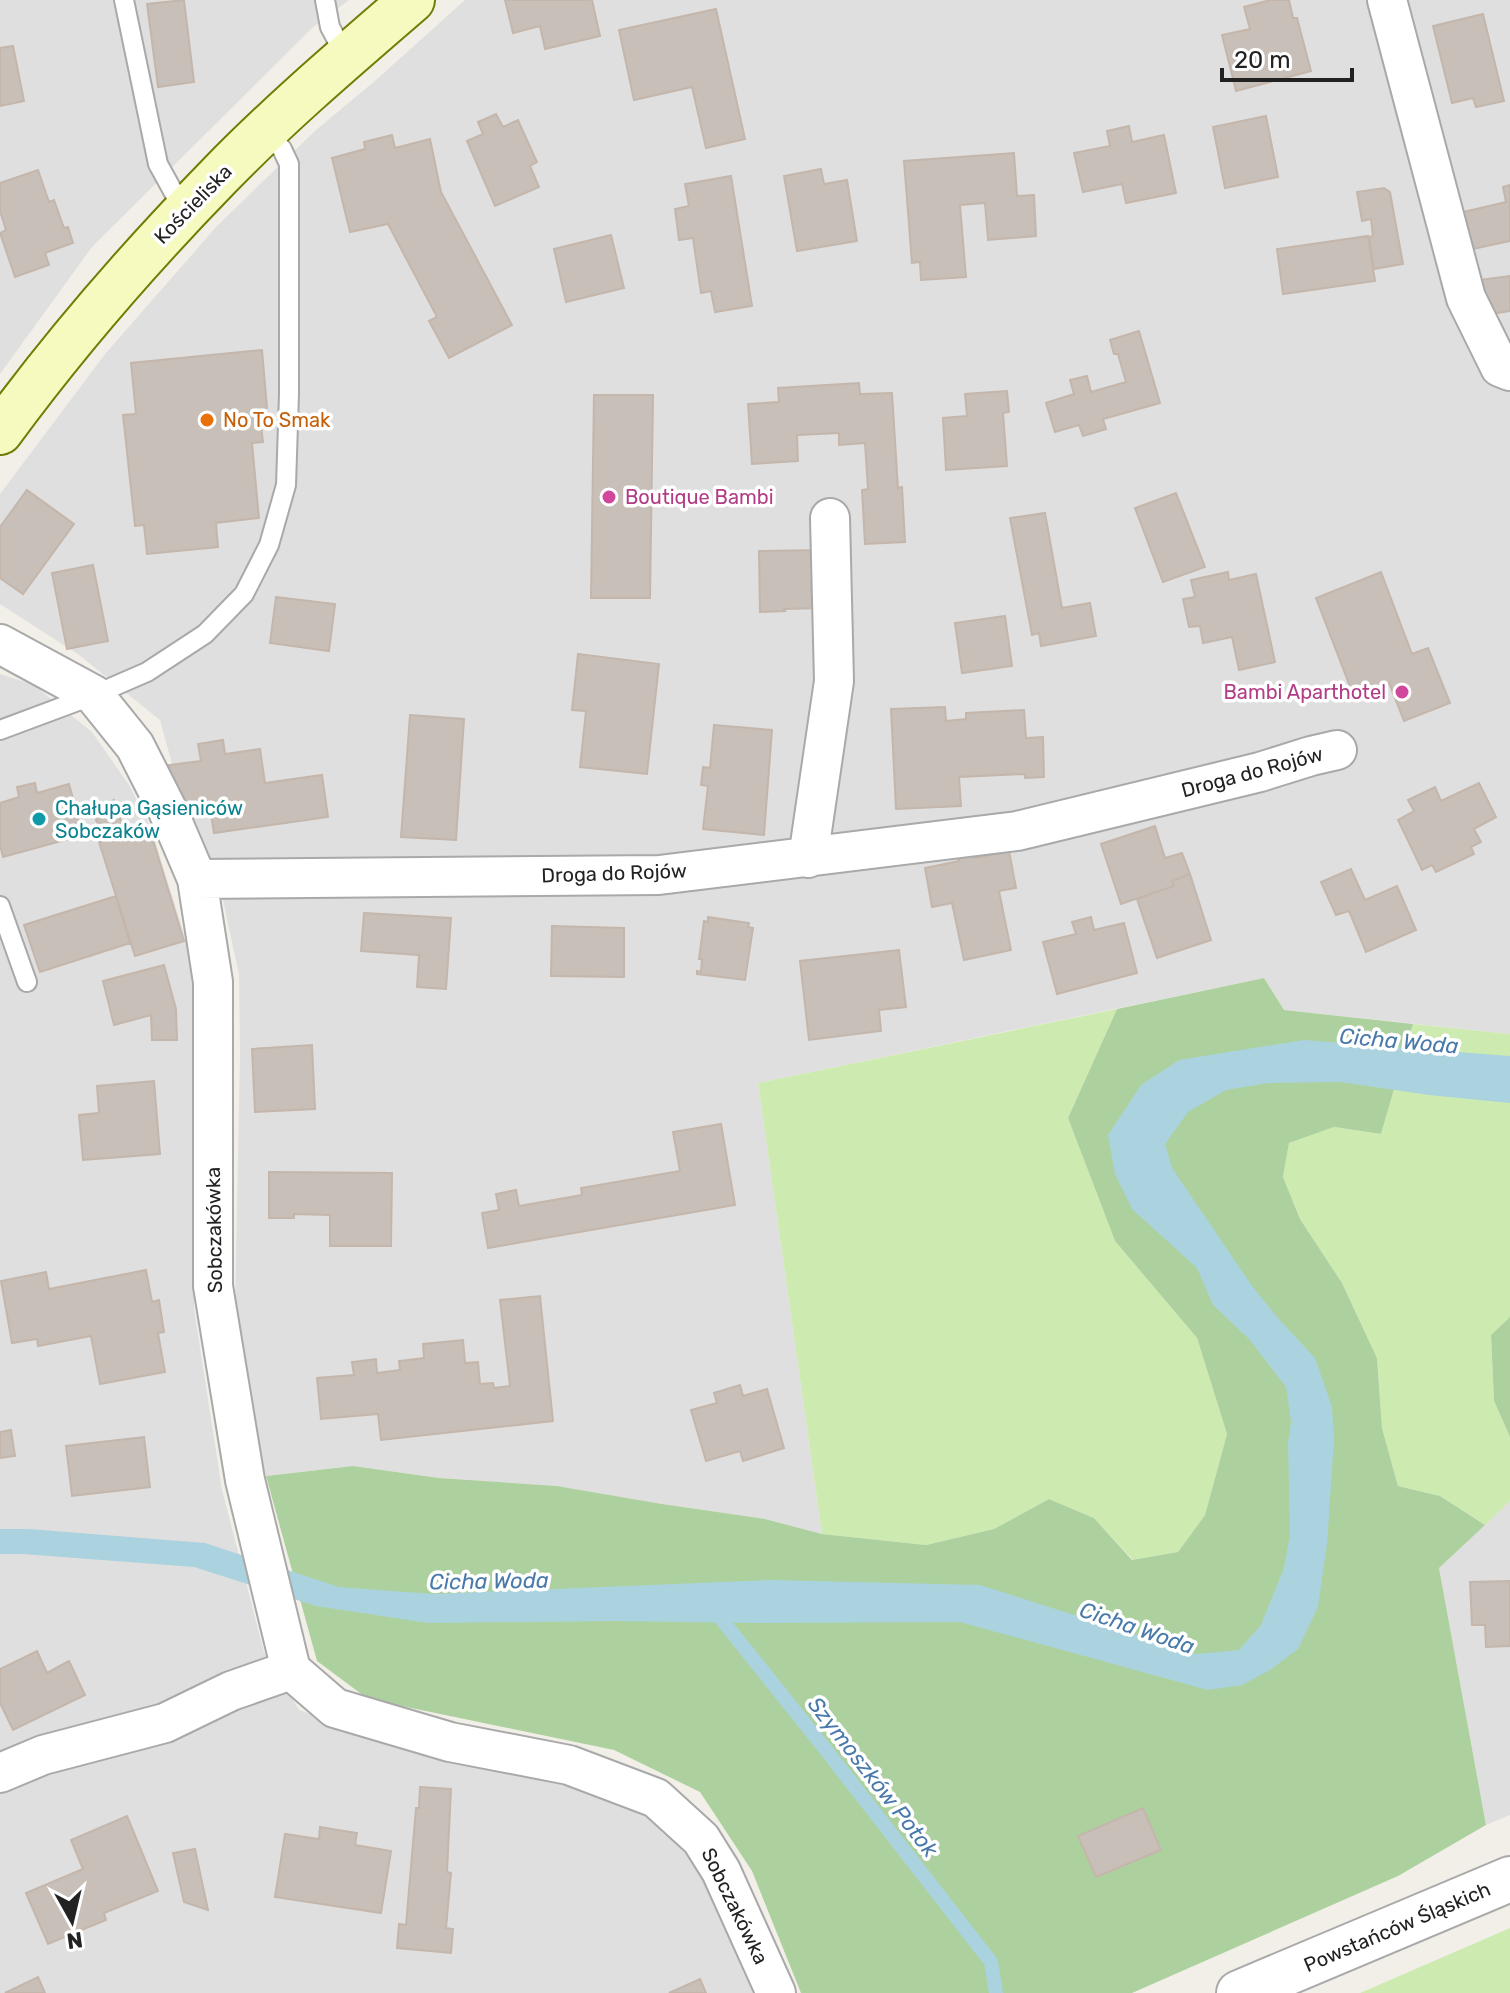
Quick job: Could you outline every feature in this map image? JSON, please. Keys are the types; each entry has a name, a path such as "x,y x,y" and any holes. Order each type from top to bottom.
{"main road":[{"name":"Kościeliska","path":"0,432 108,296 218,176 412,0"}],"street":[{"path":"1387,0 1466,298 1500,367 1510,371"},
{"path":"808,858 834,681 830,518"},
{"path":"0,644 94,695 135,746 168,811 197,879"},
{"name":"Droga do Rojów","path":"197,879 659,875 1017,831 1260,772 1337,750"},
{"name":"Sobczakówka","path":"197,879 213,982 213,1286 245,1480 287,1652 335,1708 450,1742 569,1765 656,1798 701,1839 721,1871 776,1993"},
{"path":"0,1773 43,1755 165,1723 231,1691 287,1652"},
{"name":"Powstańców Śląskich","path":"1239,1993 1510,1879"}],"lane":[{"path":"124,0 158,164 185,213"},
{"path":"325,0 330,27 346,57"},
{"path":"0,730 147,672 205,634 244,594 269,545 286,485 289,164 282,149 266,130"},
{"path":"0,906 27,982"}],"shaded area":[{"path":"0,0 349,0 312,28 92,247 0,374"},
{"path":"465,0 1510,0 1510,1034 1284,1010 1264,978 758,1083 822,1534 765,1519 557,1486 439,1478 353,1466 266,1476 256,1436 235,1310 239,975 223,900 178,786 160,720 79,655 0,604 0,494 105,354 217,226 316,130"},
{"path":"0,674 34,685 92,732 129,785 150,825 186,940 194,989 194,1309 222,1490 264,1652 299,1710 382,1739 589,1787 656,1819 684,1845 711,1887 758,1993 0,1993"},
{"path":"1510,1501 1510,1815 1486,1825 1439,1568"}],"green space":[{"path":"1264,978 1284,1010 1413,1024 1381,1134 1334,1127 1289,1143 1283,1177 1300,1219 1342,1283 1377,1358 1382,1428 1398,1486 1440,1496 1485,1525 1439,1568 1486,1825 1398,1876 1132,1993 801,1993 752,1871 700,1792 614,1750 368,1699 317,1661 266,1476 353,1466 439,1478 557,1486 765,1519 822,1534 926,1545 994,1529 1049,1499 1094,1518 1132,1560 1178,1552 1205,1515 1227,1434 1197,1338 1115,1241 1068,1118 1117,1009"},
{"path":"1117,1009 1068,1118 1115,1241 1197,1338 1227,1434 1205,1515 1178,1552 1133,1560 1094,1518 1049,1499 994,1529 926,1545 822,1534 758,1083"},
{"path":"1413,1024 1510,1034 1510,1317 1491,1335 1494,1401 1510,1437 1510,1501 1485,1525 1440,1496 1398,1486 1382,1428 1377,1358 1342,1283 1300,1219 1283,1177 1289,1143 1334,1127 1381,1134"},
{"path":"1510,1317 1510,1437 1494,1401 1491,1335"},
{"path":"1510,1928 1510,1993 1360,1993"}],"water":[{"path":"1304,1040 1510,1056 1510,1103 1340,1082 1268,1083 1226,1090 1188,1112 1165,1144 1172,1168 1252,1286 1315,1358 1332,1407 1334,1440 1327,1544 1318,1607 1298,1649 1270,1670 1242,1685 1208,1690 960,1622 428,1623 316,1606 194,1567 0,1554 0,1529 205,1543 339,1587 433,1594 771,1580 980,1585 1197,1654 1239,1650 1261,1625 1284,1568 1290,1535 1288,1442 1291,1422 1286,1387 1249,1339 1213,1305 1197,1268 1132,1209 1115,1174 1108,1135 1141,1085 1179,1060"}],"building":[{"path":"184,0 194,82 158,87 147,4"},
{"path":"505,0 592,0 600,36 545,49 540,26 513,33"},
{"path":"1270,0 1289,0 1311,71 1236,91 1222,35 1250,29 1244,7"},
{"path":"716,9 745,139 706,148 692,87 634,100 619,30"},
{"path":"1483,14 1504,101 1476,107 1473,98 1452,103 1433,26"},
{"path":"13,46 24,101 0,106 0,48"},
{"path":"496,114 503,127 518,120 537,162 530,166 539,187 495,206 467,141 483,134 478,122"},
{"path":"1266,116 1278,177 1225,188 1213,127"},
{"path":"1129,126 1132,142 1164,135 1176,193 1126,203 1122,184 1083,192 1074,153 1110,146 1107,131"},
{"path":"392,135 395,148 430,139 441,192 512,325 449,358 429,321 437,317 388,224 350,232 332,158 365,149 364,142"},
{"path":"1014,153 1017,196 1034,195 1036,236 988,240 985,203 960,205 966,277 921,280 920,262 912,263 904,161"},
{"path":"821,169 824,184 847,180 857,241 797,251 784,176"},
{"path":"38,170 49,202 54,200 73,243 45,253 49,265 15,277 0,233 6,230 0,211 0,183"},
{"path":"731,176 752,306 715,312 711,291 701,293 693,238 679,240 675,209 689,206 685,184"},
{"path":"1510,185 1510,241 1468,250 1459,213 1506,202 1503,187"},
{"path":"1384,188 1390,192 1403,264 1374,269 1369,237 1373,236 1371,219 1362,221 1357,192"},
{"path":"611,235 624,288 566,302 554,249"},
{"path":"1368,236 1375,281 1283,294 1277,249"},
{"path":"1510,276 1510,311 1485,315 1479,280"},
{"path":"1139,331 1160,403 1103,419 1106,429 1083,436 1079,425 1055,432 1046,403 1074,394 1070,380 1087,376 1091,392 1126,382 1118,354 1114,354 1110,340"},
{"path":"262,350 267,408 259,409 263,442 252,443 259,518 216,523 218,547 147,554 144,525 135,526 123,415 136,414 131,363"},
{"path":"859,383 860,394 892,393 905,542 865,544 862,490 868,489 865,443 839,445 839,433 797,435 798,461 752,464 748,404 779,402 778,388"},
{"path":"1007,391 1009,412 1003,413 1007,466 946,470 943,418 967,416 965,394"},
{"path":"594,395 653,395 650,598 591,598"},
{"path":"27,490 74,524 23,594 0,578 0,527"},
{"path":"1176,493 1205,567 1163,582 1135,508"},
{"path":"1045,513 1062,608 1090,603 1096,636 1041,646 1039,633 1032,635 1010,518"},
{"path":"822,550 822,608 760,612 759,551"},
{"path":"93,565 108,641 67,649 52,573"},
{"path":"1228,572 1229,580 1256,574 1275,662 1239,670 1232,637 1203,643 1200,626 1189,627 1183,599 1195,597 1191,580"},
{"path":"1381,572 1412,654 1428,648 1450,703 1404,721 1389,683 1354,697 1316,598"},
{"path":"276,597 335,604 329,651 270,643"},
{"path":"1005,616 1012,666 962,673 955,623"},
{"path":"578,654 659,664 647,774 580,767 586,711 572,710"},
{"path":"945,707 946,721 966,719 966,713 1024,710 1026,738 1043,737 1044,777 1025,778 1025,774 959,777 961,806 896,809 891,709"},
{"path":"410,715 464,719 456,840 401,837"},
{"path":"714,725 772,730 764,835 703,829 708,786 701,785 703,767 710,768"},
{"path":"223,740 225,754 260,749 265,783 322,775 328,817 214,833 211,814 186,818 174,806 169,765 201,761 198,744"},
{"name":"Chałupa Gąsieniców Sobczaków","path":"35,783 37,793 69,784 83,835 3,857 0,803 19,797 17,787"},
{"path":"1479,783 1496,817 1474,829 1481,842 1471,847 1474,854 1436,872 1432,865 1422,870 1398,820 1414,811 1408,800 1435,787 1441,801"},
{"path":"114,800 123,827 101,834 92,808"},
{"path":"1155,826 1165,858 1182,853 1190,874 1172,881 1174,886 1121,904 1101,844"},
{"path":"149,827 184,941 135,956 99,842"},
{"path":"972,846 975,858 1009,851 1016,888 999,891 1011,950 964,960 952,903 932,907 925,868 959,861 956,849"},
{"path":"1351,869 1365,900 1397,886 1416,930 1366,952 1349,911 1336,915 1321,882"},
{"path":"1190,874 1211,940 1157,958 1137,899 1174,886 1172,881"},
{"path":"116,896 130,943 40,972 24,925"},
{"path":"364,913 451,918 446,989 417,987 419,955 361,951"},
{"path":"708,917 749,923 748,927 753,928 745,980 697,974 697,971 701,972 702,959 699,959 704,921 708,922"},
{"path":"1091,917 1094,930 1124,923 1137,973 1057,994 1043,942 1076,934 1072,922"},
{"path":"552,926 624,928 624,977 551,976"},
{"path":"899,950 906,1007 879,1010 881,1031 809,1040 800,961"},
{"path":"164,965 176,1009 177,1040 152,1040 151,1015 114,1025 103,981"},
{"path":"312,1045 315,1109 255,1112 252,1049"},
{"path":"154,1081 160,1154 83,1160 79,1115 99,1113 97,1086"},
{"path":"721,1124 735,1205 488,1248 482,1213 499,1210 496,1194 516,1190 519,1206 582,1195 581,1188 680,1171 673,1132"},
{"path":"269,1172 392,1173 391,1246 330,1246 330,1215 294,1214 294,1218 269,1218"},
{"path":"146,1270 152,1302 159,1300 164,1332 158,1333 165,1372 100,1384 91,1336 38,1346 37,1339 12,1343 1,1281 46,1272 49,1289"},
{"path":"540,1296 553,1421 381,1440 378,1414 321,1419 317,1378 354,1375 352,1362 376,1359 377,1373 400,1370 399,1361 424,1358 423,1344 463,1340 465,1363 478,1362 480,1384 493,1383 494,1388 510,1386 500,1300"},
{"path":"740,1385 743,1396 767,1389 784,1448 743,1461 740,1451 706,1461 691,1410 717,1403 714,1393"},
{"path":"11,1430 15,1456 0,1458 0,1432"},
{"path":"144,1437 150,1487 72,1496 66,1446"},
{"path":"1510,1581 1510,1646 1486,1647 1485,1625 1472,1625 1470,1582"},
{"path":"37,1651 47,1673 69,1661 85,1695 13,1730 0,1703 0,1669"},
{"path":"420,1787 451,1789 447,1872 451,1873 446,1928 453,1929 451,1953 397,1948 399,1924 406,1925"},
{"path":"1143,1808 1161,1850 1096,1877 1078,1836"},
{"path":"127,1816 158,1891 104,1913 106,1920 48,1944 26,1893 83,1869 71,1840"},
{"path":"320,1827 357,1833 355,1845 391,1851 381,1913 275,1897 285,1834 319,1839"},
{"path":"195,1849 208,1910 184,1902 173,1853"},
{"path":"38,1977 45,1993 5,1993"},
{"path":"700,1979 706,1993 669,1993"}],"waterway":[{"name":"Szymoszków Potok","path":"714,1610 991,1962 996,1993"}],"place":[{"name":"No To Smak","path":"207,420"},
{"name":"Boutique Bambi","path":"609,497"},
{"name":"Bambi Aparthotel","path":"1402,692"},
{"name":"Chałupa Gąsieniców Sobczaków","path":"39,819"}],"water label":[{"name":"Cicha Woda","path":"1399,1041"},
{"name":"Cicha Woda","path":"489,1581"},
{"name":"Cicha Woda","path":"1137,1628"}]}
